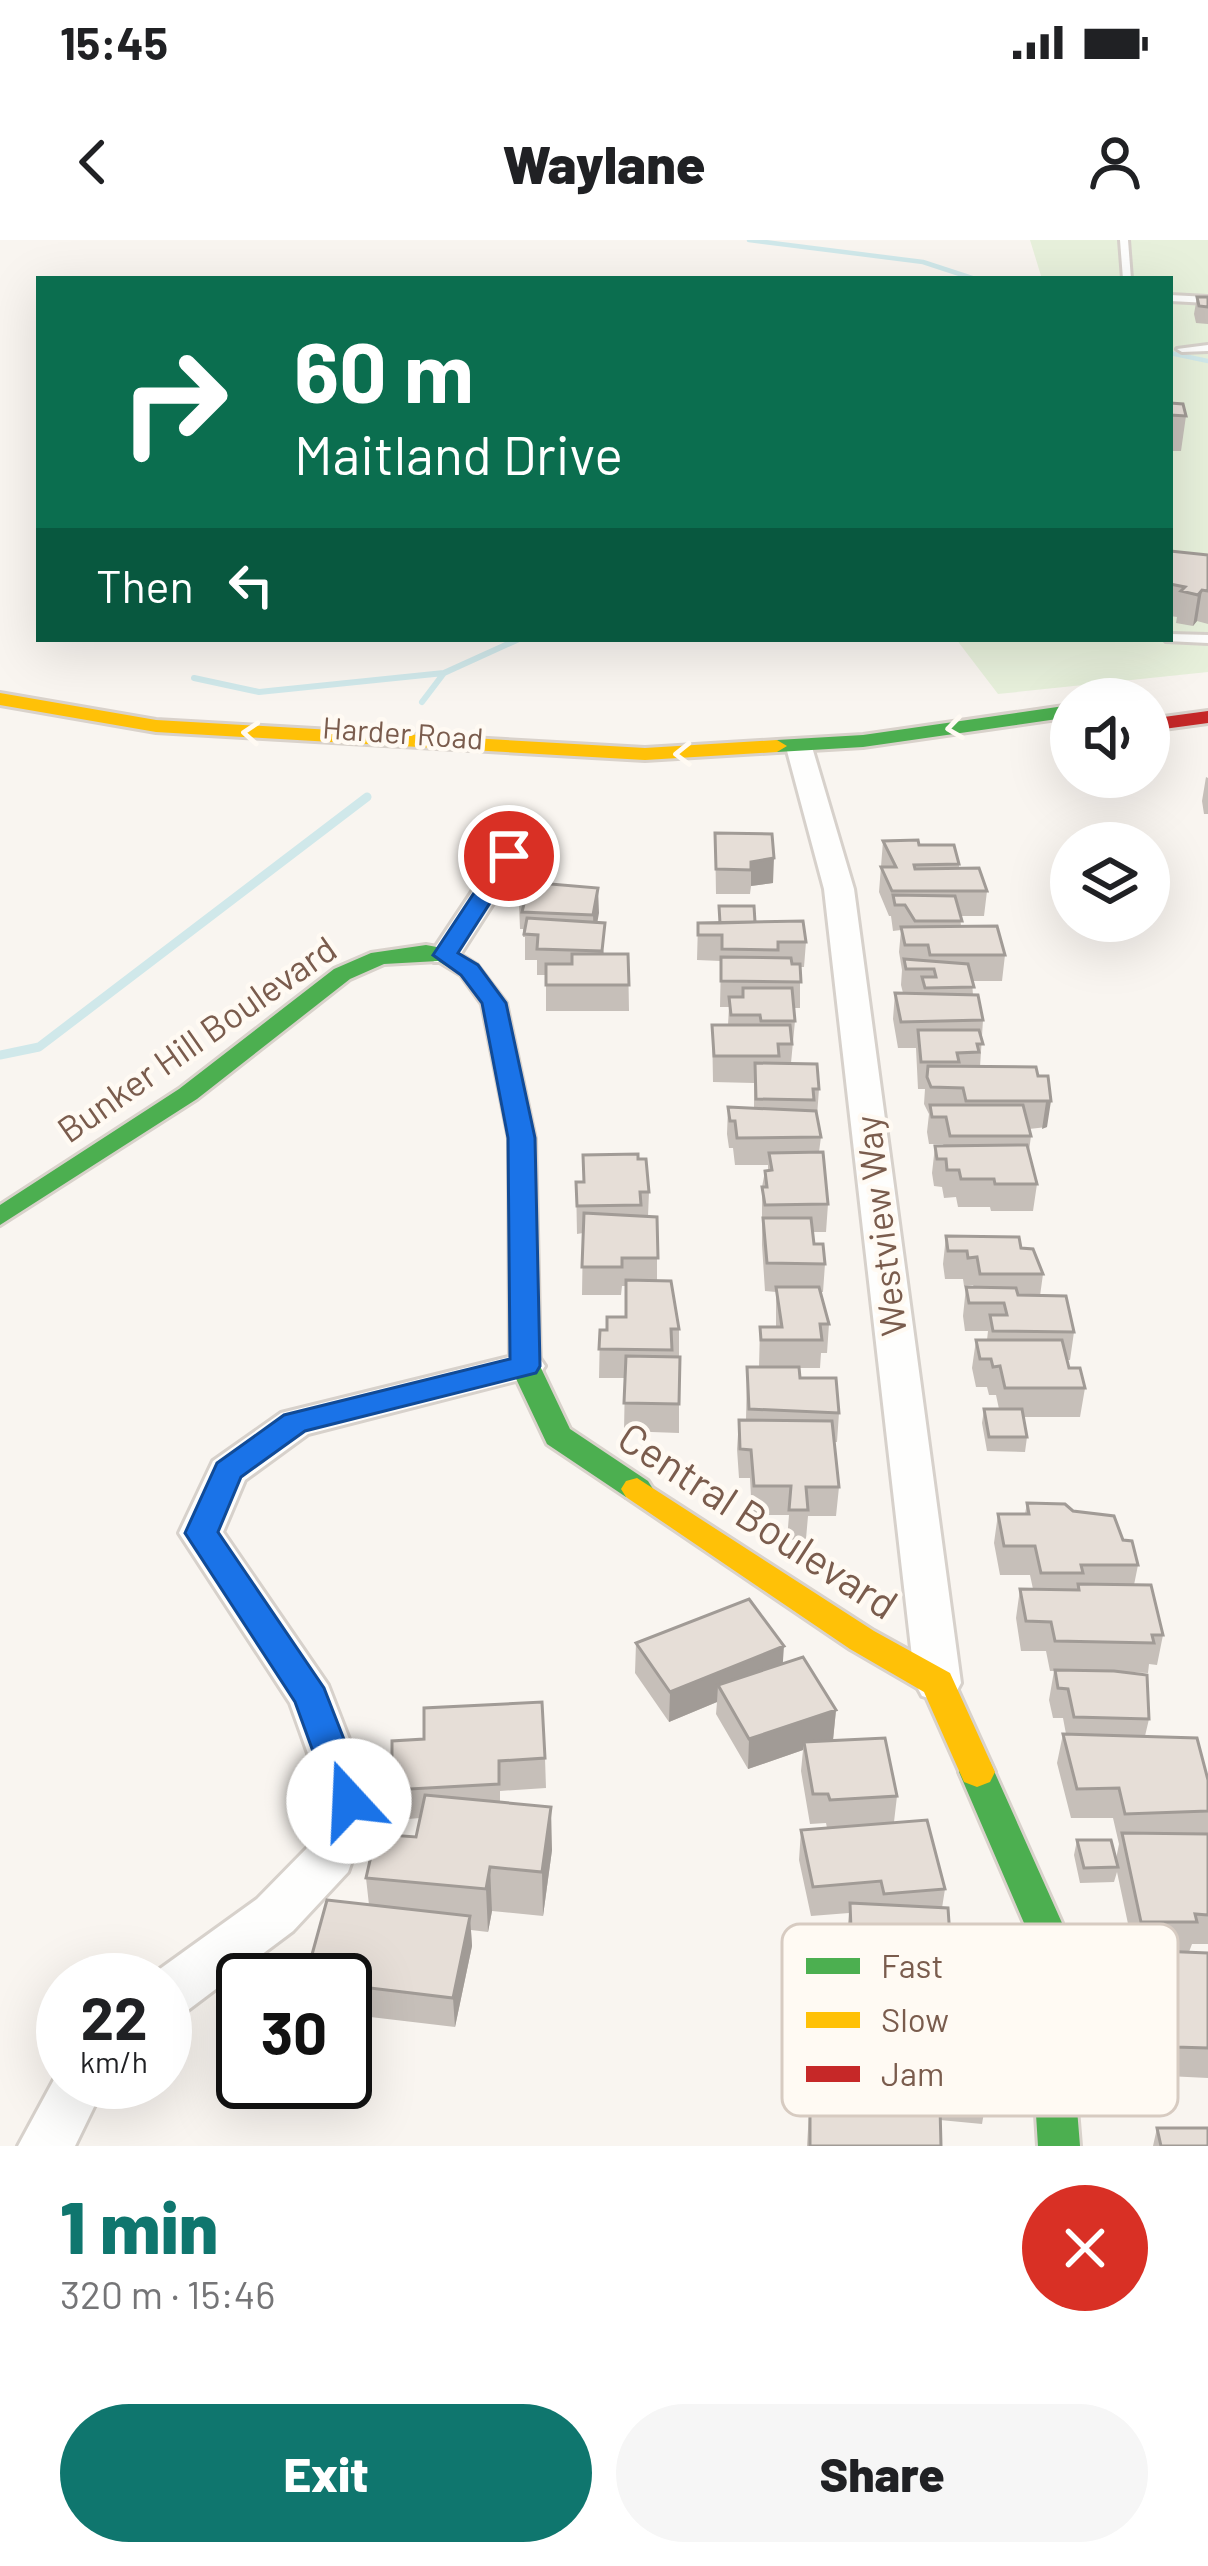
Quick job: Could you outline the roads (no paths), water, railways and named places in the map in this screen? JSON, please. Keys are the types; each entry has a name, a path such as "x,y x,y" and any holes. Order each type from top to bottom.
{"street":[{"path":"1170,698 1208,693"},
{"name":"Harder Road","path":"0,699 156,726 557,752 721,753 789,767 1050,715"},
{"path":"1170,722 1208,717"},
{"name":"Harder Road","path":"0,724 194,752 588,776 789,767 1050,737"},
{"name":"Westview Way","path":"789,767 838,889 904,1432 925,1550 938,1683"},
{"path":"445,955 509,856"},
{"name":"Bunker Hill Boulevard","path":"0,1217 188,1094 342,974 380,958 426,952 445,955"},
{"name":"Central Boulevard","path":"445,955 469,970 494,1003 522,1138 525,1366 558,1436 862,1640 938,1683"},
{"path":"192,1976 275,1915 330,1857 349,1801 311,1698 201,1533 228,1471 295,1423 525,1366"},
{"path":"938,1683 1043,1924"},
{"path":"46,2146 65,2109"},
{"path":"1057,2116 1059,2146"}],"lane":[{"path":"1124,240 1127,276"},
{"path":"1173,298 1208,300"},
{"path":"1182,350 1208,348"},
{"path":"1173,638 1208,639"}],"waterway":[{"path":"749,240 923,262 966,276"},
{"path":"1173,354 1208,361"},
{"path":"444,673 512,642"},
{"path":"194,678 259,692 444,673"},
{"path":"422,702 444,673"},
{"path":"0,1055 39,1047 367,797"}]}
